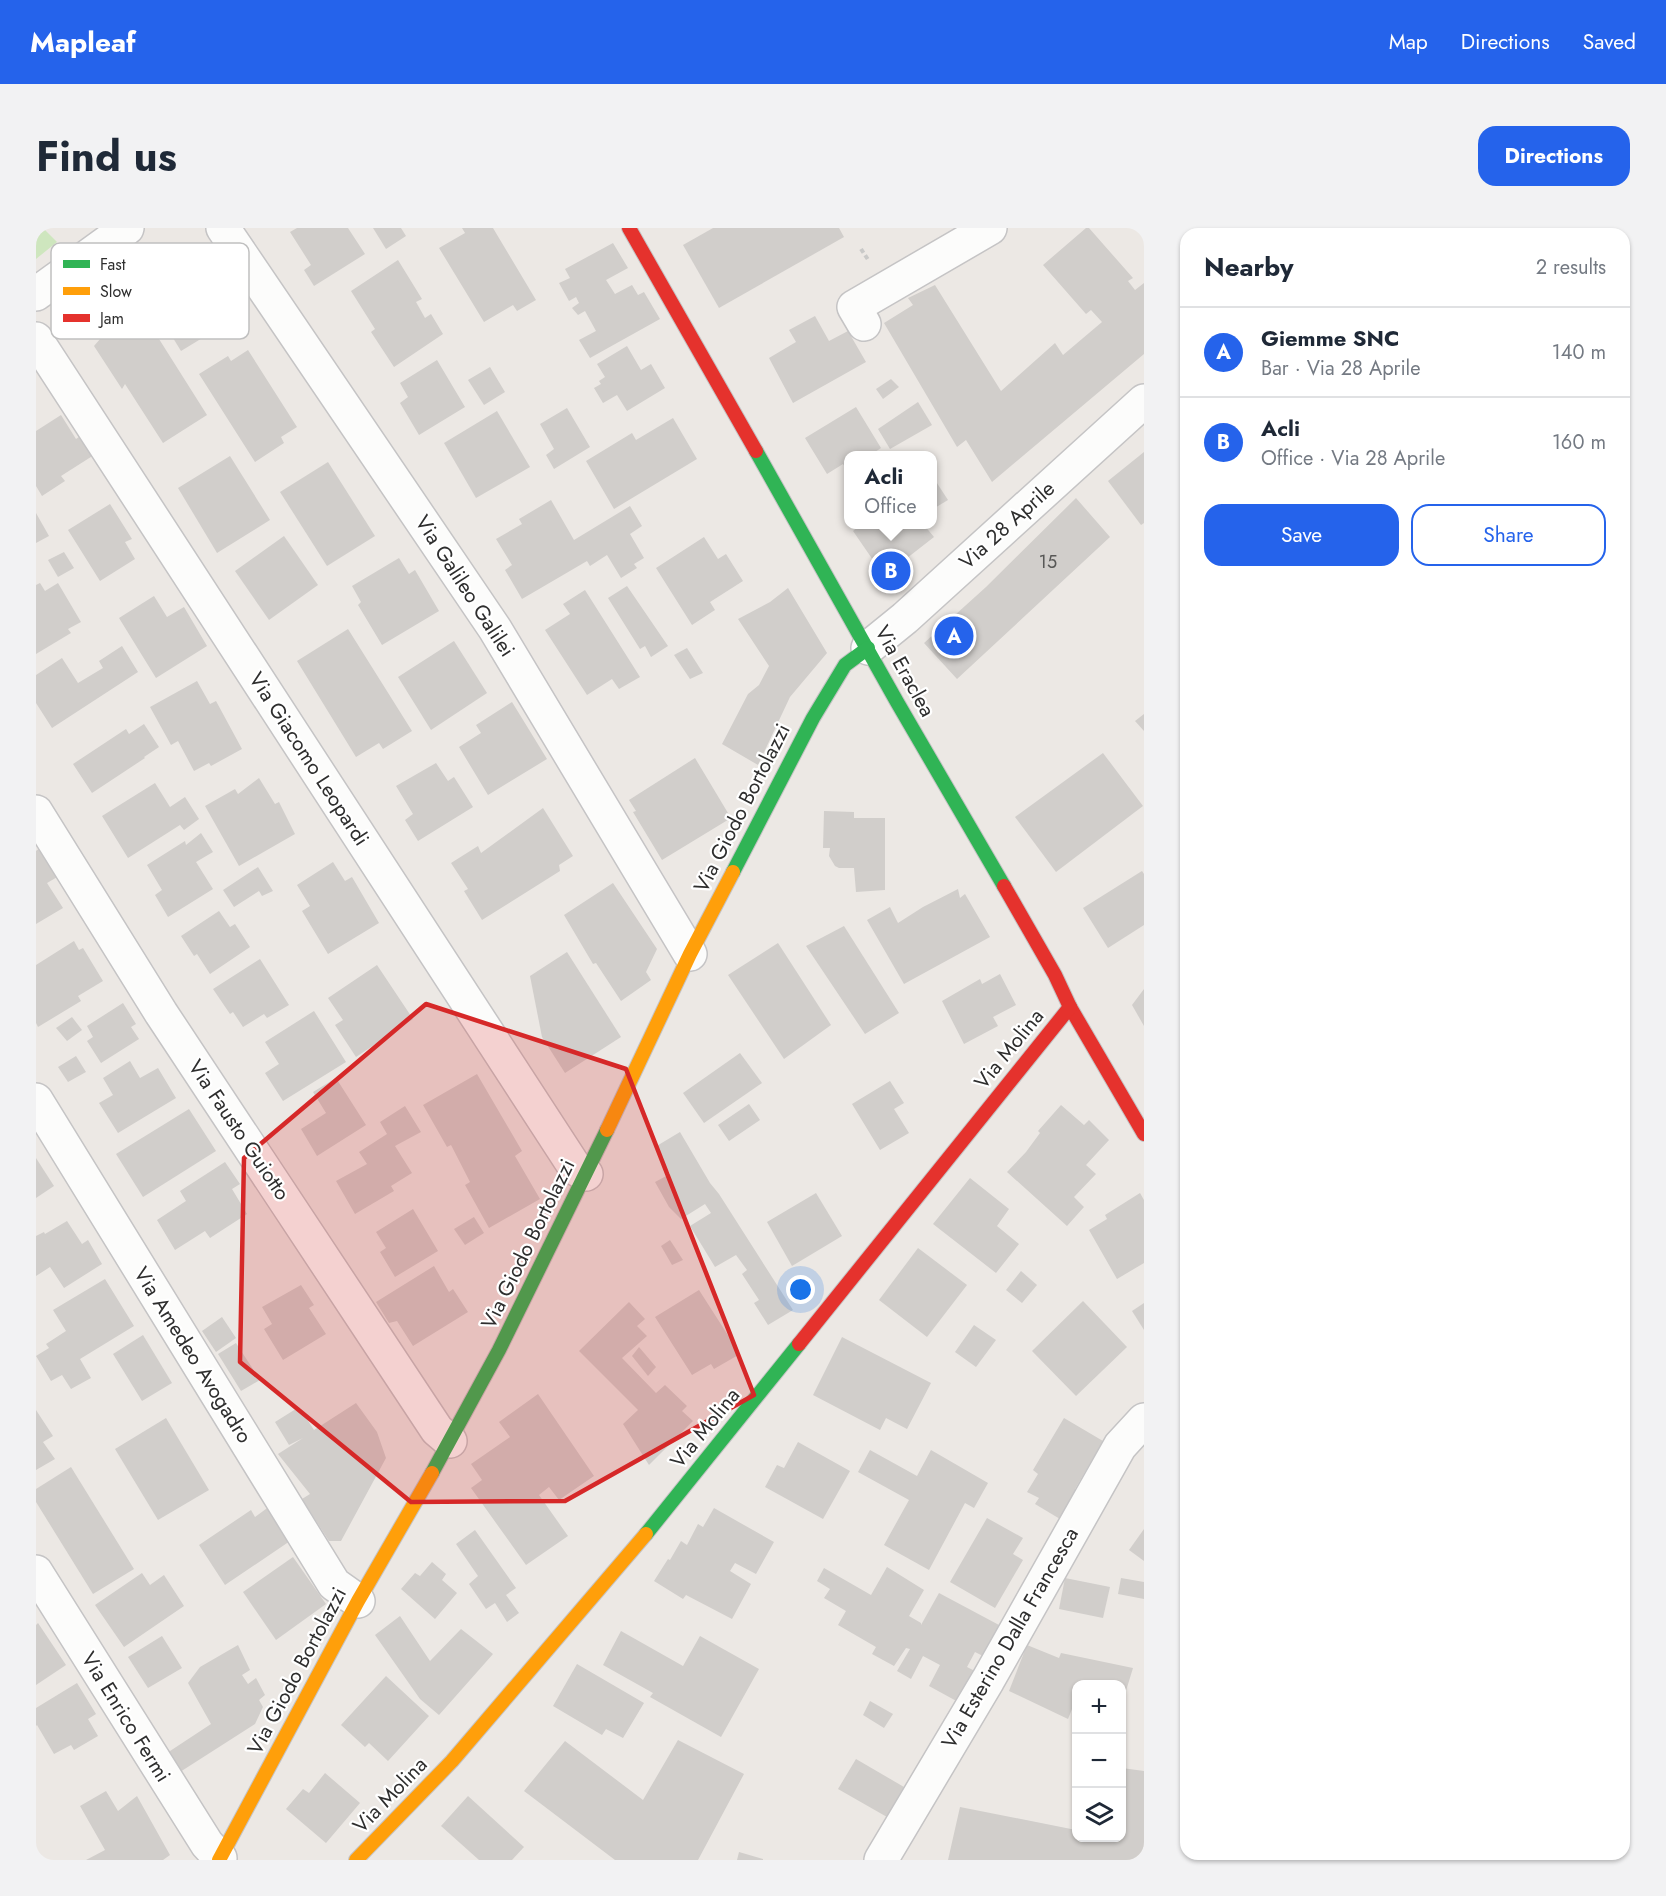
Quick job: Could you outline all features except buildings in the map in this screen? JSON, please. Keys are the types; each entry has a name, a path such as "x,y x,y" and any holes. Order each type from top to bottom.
{"street":[{"path":"106,243 127,228"},
{"name":"Via Galileo Galilei","path":"223,228 233,243"},
{"name":"Via Eraclea","path":"629,228 1144,1134"},
{"path":"864,324 854,307 990,228"},
{"name":"Via Galileo Galilei","path":"249,266 495,629 690,954"},
{"path":"36,294 51,283"},
{"name":"Via Giacomo Leopardi","path":"36,339 576,1169 586,1174"},
{"name":"Via 28 Aprile","path":"868,648 905,618 1144,400"},
{"name":"Via Giodo Bortolazzi","path":"220,1859 358,1601 450,1441 499,1350 586,1174 690,954 828,691 845,665 868,648"},
{"name":"Via Fausto Guiotto","path":"36,812 168,1023 437,1430 450,1441"},
{"name":"Via Molina","path":"356,1860 452,1761 667,1509 1070,1007"},
{"name":"Via Amedeo Avogadro","path":"36,1100 334,1584 358,1601"},
{"name":"Via Esterino Dalla Francesca","path":"881,1860 993,1670 1120,1446 1144,1420"},
{"name":"Via Enrico Fermi","path":"36,1572 207,1844 220,1859"}],"highlighted area":[{"path":"426,1004 626,1069 754,1395 565,1501 411,1502 240,1362 244,1158"}],"green space":[{"path":"36,228 43,228 57,242 51,243 51,247 36,259"}],"traffic: fast":[{"path":"756,451 897,702 1004,886"},
{"path":"733,872 813,718 845,665 868,648"},
{"path":"432,1473 499,1350 607,1130"},
{"path":"646,1534 799,1344"}],"traffic: slow":[{"path":"607,1130 690,954 733,872"},
{"path":"219,1860 358,1601 432,1473"},
{"path":"356,1860 452,1761 646,1534"}],"traffic: jam":[{"path":"629,228 756,451"},
{"path":"1004,886 1055,975 1070,1007 1144,1134"},
{"path":"799,1344 1070,1007"}],"place":[{"name":"Acli","path":"891,571"},
{"name":"Giemme SNC","path":"954,636"}]}
